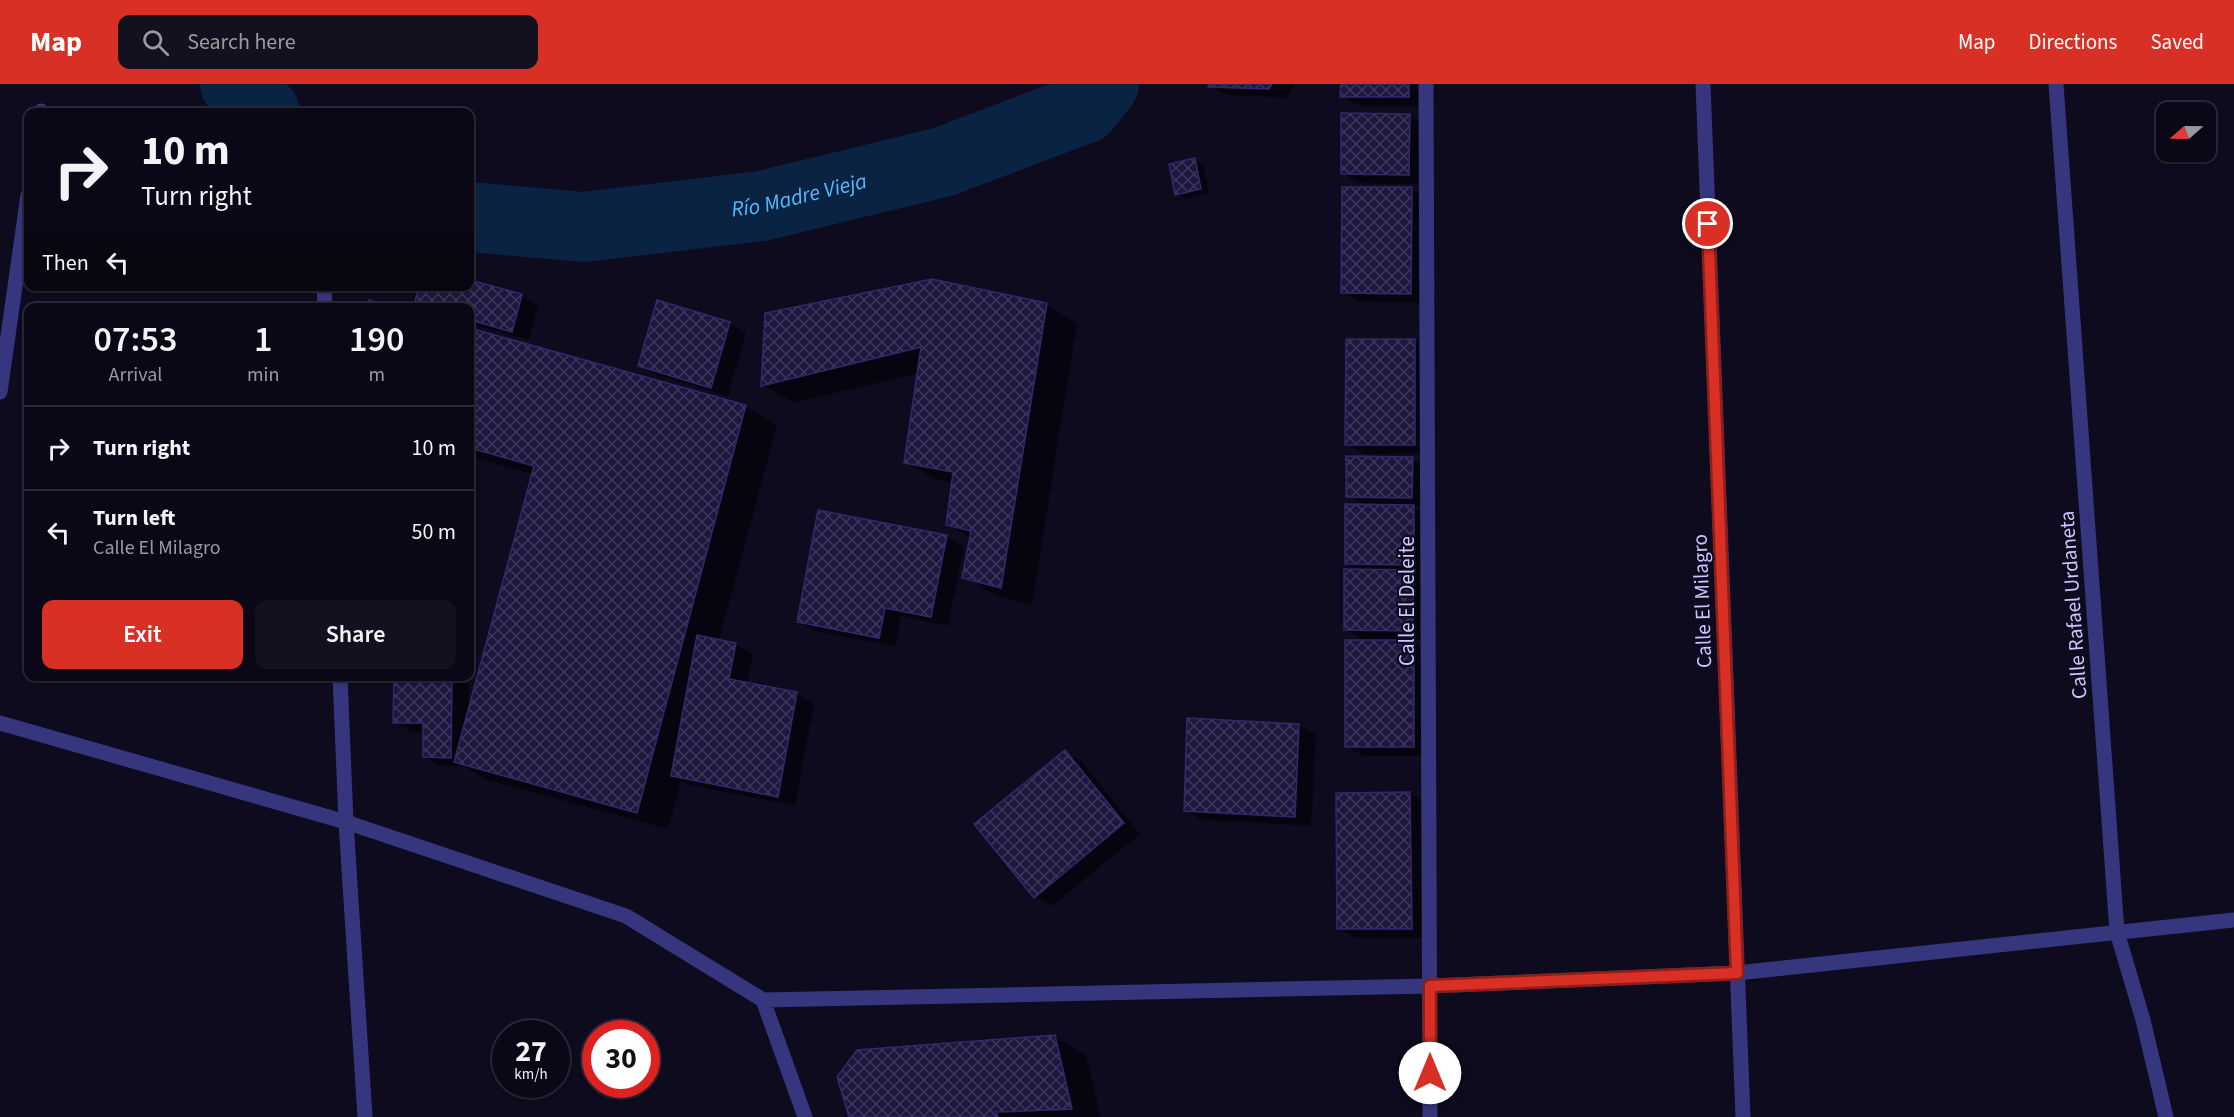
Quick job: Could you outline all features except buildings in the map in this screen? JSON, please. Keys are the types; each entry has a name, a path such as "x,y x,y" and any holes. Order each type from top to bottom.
{"street":[{"name":"Calle El Deleite","path":"1426,84 1430,1117"},
{"name":"Calle El Milagro","path":"1702,84 1743,1117"},
{"name":"Calle Rafael Urdaneta","path":"2056,84 2117,932 2143,1020 2166,1117"},
{"path":"0,393 24,223"},
{"path":"340,681 346,822 365,1117"},
{"path":"0,723 346,822 626,916 763,1000 1430,986 1737,973 2234,920"},
{"path":"763,1000 805,1117"}],"waterway":[{"name":"Río Madre Vieja","path":"235,84 261,108"},
{"name":"Río Madre Vieja","path":"474,217 584,227 761,206 943,162 1085,108 1104,84"}],"route":[{"path":"1430,1073 1430,986 1737,973 1708,224"}]}
